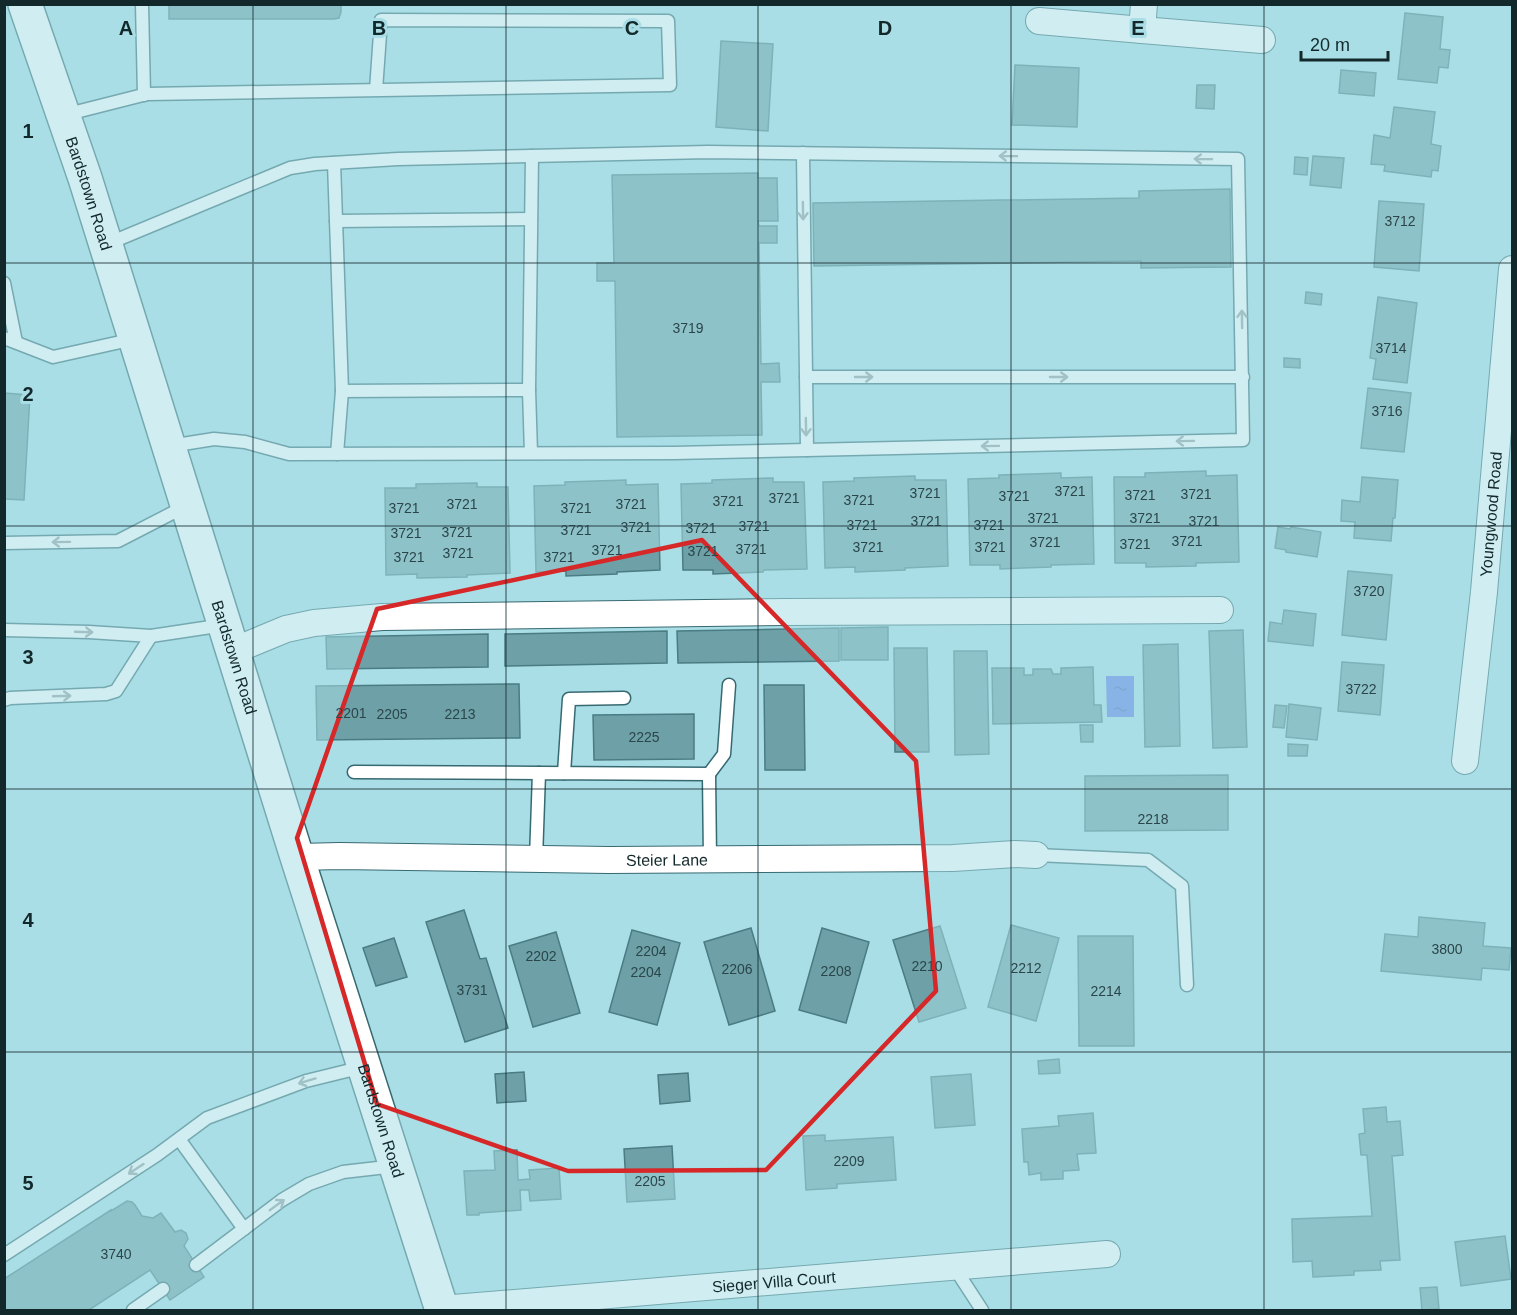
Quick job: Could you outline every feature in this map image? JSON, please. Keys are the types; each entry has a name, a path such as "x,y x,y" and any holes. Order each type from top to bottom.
{"main road":[{"name":"Bardstown Road","path":"25,4 106,244 440,1310"}],"street":[{"path":"1142,30 1144,4"},
{"path":"1039,21 1262,40"},
{"name":"Youngwood Road","path":"1465,760 1484,592 1512,269"},
{"path":"229,638 314,624 382,617 1220,610"},
{"name":"Steier Lane","path":"297,857 710,860 1036,855"},
{"name":"Sieger Villa Court","path":"440,1310 507,1307 1107,1254"}],"lane":[{"path":"142,4 144,95"},
{"path":"63,115 144,95 670,85 668,21 381,20 376,90"},
{"path":"106,244 290,168 315,164 398,159 696,152 1238,159 1243,440 674,453 289,454 245,442 214,439 169,446"},
{"path":"802,153 807,450"},
{"path":"531,453 532,156"},
{"path":"334,163 342,391 337,454"},
{"path":"336,220 531,219"},
{"path":"4,283 10,340 53,357 135,339"},
{"path":"806,377 1243,378"},
{"path":"342,391 530,390"},
{"path":"4,543 118,541 187,506"},
{"path":"4,630 229,638"},
{"path":"4,700 106,694 116,691 151,636"},
{"path":"710,860 709,774 724,754 729,685"},
{"path":"564,773 569,699 624,698"},
{"path":"354,772 709,774"},
{"path":"536,859 538,773"},
{"path":"1036,855 1148,860 1182,886 1186,985"},
{"path":"4,1255 157,1155 207,1118 306,1081 364,1067"},
{"path":"179,1139 244,1229"},
{"path":"196,1265 282,1200 309,1184 343,1172 396,1166"},
{"path":"954,1267 982,1311"},
{"path":"133,1311 163,1289"}],"highlighted area":[{"path":"702,540 916,761 936,991 766,1170 568,1171 377,1104 297,838 377,609"}],"water":[{"path":"1106,676 1134,676 1134,717 1107,717"}],"building":[{"path":"169,4 341,4 341,12 339,18 334,19 169,19"},
{"path":"1405,13 1443,17 1440,49 1450,50 1448,68 1439,67 1437,83 1398,79"},
{"path":"721,41 773,44 768,131 716,127"},
{"path":"1015,65 1079,68 1077,127 1012,125"},
{"path":"1341,70 1376,73 1374,96 1339,93"},
{"path":"1197,85 1215,85 1214,109 1196,108"},
{"path":"1394,107 1435,112 1431,144 1441,146 1438,171 1432,170 1431,177 1384,171 1385,165 1371,164 1374,135 1390,138"},
{"path":"1313,156 1344,158 1341,188 1310,185"},
{"path":"1295,157 1308,158 1307,175 1294,174"},
{"path":"758,173 758,178 777,178 778,221 758,221 759,226 777,226 777,243 759,243 761,364 779,363 780,382 761,382 762,435 617,437 615,281 597,281 597,263 614,263 612,175"},
{"path":"1230,189 1231,267 1141,268 1141,261 814,266 813,203 1139,198 1139,191"},
{"path":"1379,201 1424,204 1419,271 1374,267"},
{"path":"1306,292 1322,294 1321,305 1305,303"},
{"path":"1378,297 1417,303 1407,383 1373,379 1376,359 1370,358"},
{"path":"1284,358 1300,359 1300,368 1284,367"},
{"path":"1368,388 1411,393 1404,452 1361,448"},
{"path":"4,393 30,395 24,500 4,499"},
{"path":"1206,471 1206,476 1237,475 1239,562 1146,567 1146,563 1115,563 1114,477 1145,477 1145,473"},
{"path":"1061,473 1061,478 1092,477 1094,564 1000,569 1000,565 970,565 968,479 999,478 999,475"},
{"path":"915,476 915,480 946,480 948,566 855,572 855,567 825,568 823,482 854,481 854,478"},
{"path":"1362,477 1398,480 1391,541 1354,538 1355,522 1341,521 1342,500 1360,502"},
{"path":"773,478 773,482 804,482 807,569 713,574 713,570 683,570 681,484 712,483 712,480"},
{"path":"626,480 626,485 658,484 660,570 566,576 566,571 536,572 534,486 565,485 565,482"},
{"path":"477,483 477,487 508,487 510,573 417,578 417,574 386,575 385,488 416,488 416,484"},
{"path":"1278,527 1321,532 1317,557 1275,548"},
{"path":"1348,571 1392,575 1386,640 1342,635"},
{"path":"1284,610 1316,614 1313,646 1268,641 1270,622 1282,624"},
{"path":"888,627 888,660 841,660 841,628"},
{"path":"839,628 839,661 678,663 677,631"},
{"path":"1243,630 1247,747 1213,748 1209,631"},
{"path":"667,631 667,663 505,666 505,634"},
{"path":"488,634 488,667 327,669 326,637"},
{"path":"1178,644 1180,746 1145,747 1143,645"},
{"path":"894,648 927,648 929,752 895,752"},
{"path":"954,651 987,651 989,754 955,755"},
{"path":"1342,662 1384,665 1380,715 1338,711"},
{"path":"1093,667 1094,705 1101,705 1102,722 993,724 992,668 1024,668 1024,675 1033,675 1033,669 1051,669 1053,674 1061,674 1061,668"},
{"path":"519,684 520,738 317,740 316,686"},
{"path":"764,685 804,685 805,770 765,770"},
{"path":"1289,704 1321,708 1317,740 1286,737"},
{"path":"1275,705 1287,706 1284,728 1273,727"},
{"path":"694,714 694,759 594,760 593,715"},
{"path":"1080,725 1093,725 1093,742 1081,742"},
{"path":"1288,744 1308,745 1307,756 1288,756"},
{"path":"1228,775 1228,830 1085,831 1085,776"},
{"path":"464,910 480,959 486,958 508,1028 465,1042 426,922"},
{"path":"1419,917 1485,923 1483,946 1511,948 1509,970 1482,968 1481,980 1381,971 1385,934 1418,937"},
{"path":"1011,925 1059,938 1036,1021 988,1007"},
{"path":"940,926 966,1008 919,1022 893,940"},
{"path":"751,928 775,1011 729,1025 704,942"},
{"path":"822,928 869,942 846,1023 799,1010"},
{"path":"632,930 680,943 657,1025 609,1012"},
{"path":"556,932 580,1013 533,1027 509,946"},
{"path":"1078,936 1133,936 1134,1046 1079,1046"},
{"path":"394,938 407,977 376,986 363,948"},
{"path":"1059,1059 1060,1073 1039,1074 1038,1061"},
{"path":"524,1072 526,1101 497,1103 495,1074"},
{"path":"688,1073 690,1101 660,1104 658,1075"},
{"path":"971,1074 975,1125 935,1128 931,1077"},
{"path":"1386,1107 1387,1122 1400,1121 1403,1155 1392,1156 1400,1260 1380,1261 1381,1270 1354,1271 1354,1275 1313,1277 1312,1261 1293,1262 1292,1219 1372,1216 1367,1155 1361,1155 1359,1134 1365,1133 1363,1109"},
{"path":"1093,1113 1096,1153 1077,1154 1079,1170 1063,1171 1063,1179 1041,1180 1041,1173 1029,1175 1028,1162 1024,1162 1022,1129 1059,1126 1058,1116"},
{"path":"825,1135 825,1141 893,1137 896,1180 837,1184 837,1188 806,1190 803,1136"},
{"path":"672,1146 675,1199 627,1202 624,1149"},
{"path":"517,1150 518,1180 530,1179 529,1170 559,1168 561,1199 530,1201 529,1190 520,1190 521,1210 467,1215 464,1171 495,1170 494,1151"},
{"path":"127,1201 135,1205 142,1216 153,1218 161,1213 175,1232 181,1230 186,1233 188,1239 184,1246 204,1277 170,1300 150,1270 89,1310 4,1310 4,1279"},
{"path":"1505,1236 1511,1279 1461,1286 1455,1242"},
{"path":"1437,1287 1439,1309 1422,1310 1420,1288"}]}
